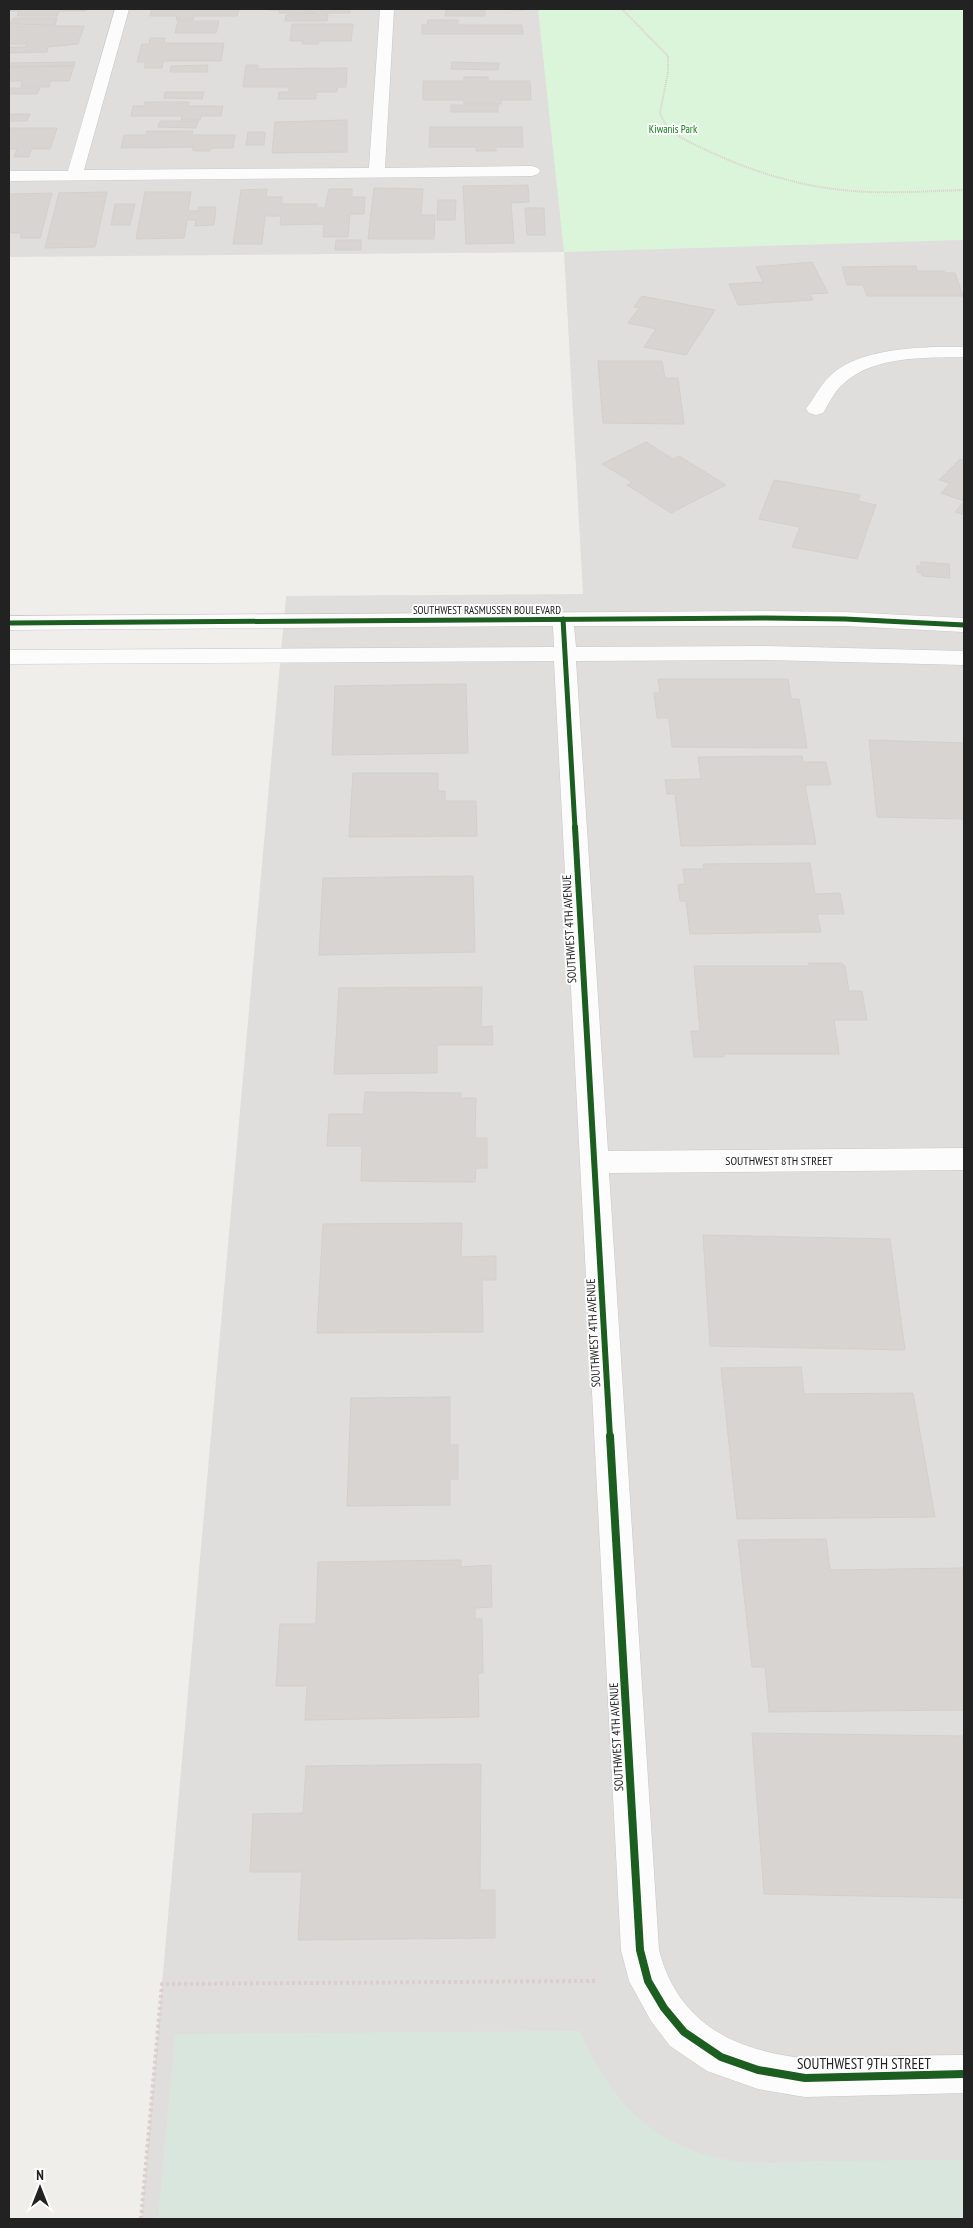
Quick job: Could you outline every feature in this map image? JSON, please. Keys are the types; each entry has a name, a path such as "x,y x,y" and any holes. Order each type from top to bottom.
{"street":[{"path":"75,175 122,9"},
{"path":"377,172 387,9"},
{"path":"9,176 532,171"},
{"path":"816,408 838,378 868,362 930,352 964,352"},
{"name":"SOUTHWEST 4TH AVENUE","path":"563,619 640,1950 648,1981 664,2008 684,2032"},
{"name":"SOUTHWEST RASMUSSEN BOULEVARD","path":"9,623 845,619 964,625"},
{"path":"9,657 767,653 964,658"},
{"name":"SOUTHWEST 8TH STREET","path":"594,1162 964,1159"},
{"name":"SOUTHWEST 9TH STREET","path":"684,2032 721,2057 758,2070 805,2078 964,2074"}],"path":[{"path":"622,9 668,56 670,66 659,112 666,126 679,136 722,158 801,184 839,190 878,192 964,190"},
{"path":"141,2219 162,1984 648,1981"}],"shaded area":[{"path":"9,9 964,9 964,2219 141,2219 286,596 583,594 564,252 9,257"},
{"path":"580,2031 591,2055 617,2096 650,2128 670,2140 718,2158 743,2162 964,2160 964,2219 158,2219 175,2034"}],"green space":[{"name":"Kiwanis Park","path":"538,9 964,9 964,240 564,252"}],"building":[{"path":"9,9 86,9 86,11 59,11 57,16 17,16 19,11 9,11"},
{"path":"152,9 239,9 237,16 194,16 193,20 176,20 177,16 150,16"},
{"path":"268,9 350,9 350,13 328,13 327,21 285,21 286,15 315,13 279,13 279,10"},
{"path":"446,9 485,9 485,16 445,16"},
{"path":"485,9 524,9 524,10"},
{"path":"13,18 57,18 55,25 10,24"},
{"path":"428,20 458,20 458,25 522,25 523,34 422,34 422,25 427,25"},
{"path":"178,21 219,21 216,33 175,33"},
{"path":"292,24 353,24 351,41 319,41 318,44 302,44 303,41 290,41"},
{"path":"9,26 84,26 78,44 48,47 47,52 9,53 9,47 26,47 27,44 9,44"},
{"path":"150,38 165,38 164,43 224,43 221,61 163,61 162,68 144,68 146,62 137,62 142,44 149,44"},
{"path":"75,62 74,66 9,67 9,63"},
{"path":"452,62 499,63 498,70 451,69"},
{"path":"208,65 207,72 170,72 171,66"},
{"path":"246,65 258,65 258,69 347,68 346,87 337,87 337,92 316,92 316,99 278,99 279,92 289,92 289,87 243,87"},
{"path":"74,66 69,81 51,81 49,87 21,87 22,81 9,81 9,67"},
{"path":"464,77 488,77 488,81 530,81 531,100 501,100 501,104 464,104 464,100 423,100 423,81 464,81"},
{"path":"9,88 40,88 37,94 9,94"},
{"path":"165,92 204,92 202,99 164,98"},
{"path":"145,102 189,102 188,106 223,106 221,116 201,116 200,120 181,120 182,116 131,116 133,106 144,106"},
{"path":"451,105 498,105 498,112 451,112"},
{"path":"9,114 30,114 27,121 9,121"},
{"path":"347,120 347,152 272,153 275,122"},
{"path":"160,121 198,121 196,128 158,127"},
{"path":"430,127 522,127 523,147 496,147 496,151 476,151 476,147 429,147"},
{"path":"9,128 57,128 50,149 31,149 29,157 14,157 17,149 9,149"},
{"path":"147,131 193,131 192,135 235,135 233,148 211,148 210,151 193,151 193,147 121,148 124,135 146,135"},
{"path":"248,132 265,132 264,145 246,145"},
{"path":"528,185 529,202 511,203 514,243 466,244 463,186"},
{"path":"374,188 423,189 421,215 435,215 434,239 368,239"},
{"path":"267,189 266,197 282,197 282,204 317,204 317,208 325,208 329,189 352,189 352,197 365,197 364,214 350,214 348,237 323,237 324,224 280,225 281,216 265,216 262,244 233,244 241,190"},
{"path":"9,192 10,194 52,193 40,238 20,238 22,233 9,233"},
{"path":"107,192 95,247 45,248 59,193"},
{"path":"145,192 191,192 188,211 198,211 199,207 216,207 214,225 195,226 196,220 187,220 184,238 136,239"},
{"path":"438,200 456,200 455,220 437,220"},
{"path":"115,204 135,204 130,225 111,225"},
{"path":"525,208 544,208 545,235 527,235"},
{"path":"336,240 361,240 361,250 335,250"},
{"path":"812,262 828,293 810,294 813,300 738,305 729,284 763,282 756,267"},
{"path":"916,266 917,271 955,273 963,296 867,296 863,285 847,285 842,267"},
{"path":"642,296 715,310 686,355 644,347 656,329 628,323 639,308 634,307"},
{"path":"598,361 662,361 665,378 678,378 684,424 603,423"},
{"path":"646,442 673,459 679,456 726,485 671,513 627,485 632,482 602,464"},
{"path":"960,459 964,461 964,501 941,493 950,483 939,480"},
{"path":"774,480 860,495 858,501 876,505 857,559 792,547 800,527 759,519"},
{"path":"964,502 964,515 955,512"},
{"path":"921,562 949,564 950,578 922,576 921,573 917,572 917,566 921,566"},
{"path":"658,679 788,679 791,699 799,699 807,748 672,747 669,718 657,718 654,693 660,693"},
{"path":"466,684 468,753 332,755 335,686"},
{"path":"869,740 964,743 964,819 877,817"},
{"path":"802,756 803,762 826,762 831,785 805,785 816,844 681,846 675,794 667,794 665,780 701,779 698,757"},
{"path":"353,773 438,773 438,791 445,791 445,801 476,801 477,836 349,837"},
{"path":"810,863 815,894 840,893 844,914 817,914 821,932 690,934 686,901 680,901 678,885 685,884 683,869 704,869 703,864"},
{"path":"473,876 475,952 319,955 323,878"},
{"path":"809,963 841,963 845,966 849,991 862,991 867,1020 834,1020 839,1054 724,1054 724,1057 694,1057 691,1031 700,1031 694,966 809,966"},
{"path":"482,987 481,1027 492,1026 493,1045 437,1045 437,1073 334,1074 339,988"},
{"path":"365,1092 461,1093 461,1098 476,1098 475,1138 487,1138 487,1168 476,1168 475,1182 361,1181 362,1146 327,1146 329,1114 363,1114"},
{"path":"462,1223 461,1257 496,1256 496,1280 482,1280 483,1332 317,1333 323,1224"},
{"path":"703,1235 890,1239 905,1350 710,1346"},
{"path":"801,1367 804,1394 913,1393 935,1517 737,1519 721,1368"},
{"path":"450,1397 450,1445 458,1445 458,1479 450,1479 450,1505 347,1506 351,1398"},
{"path":"826,1539 830,1570 964,1568 964,1710 769,1712 765,1667 752,1667 738,1540"},
{"path":"461,1560 461,1567 491,1565 492,1607 475,1608 475,1619 482,1619 483,1673 478,1673 479,1717 305,1720 307,1686 276,1686 280,1624 316,1624 318,1562"},
{"path":"752,1733 964,1736 964,1898 764,1894"},
{"path":"481,1764 480,1890 495,1890 495,1938 298,1940 302,1872 250,1872 253,1814 303,1813 306,1766"}],"cycle path":[{"path":"9,623 766,618 845,619 964,625"},
{"path":"563,619 640,1950 648,1981 664,2008 684,2032 721,2057 758,2070 805,2078 964,2074"}]}
